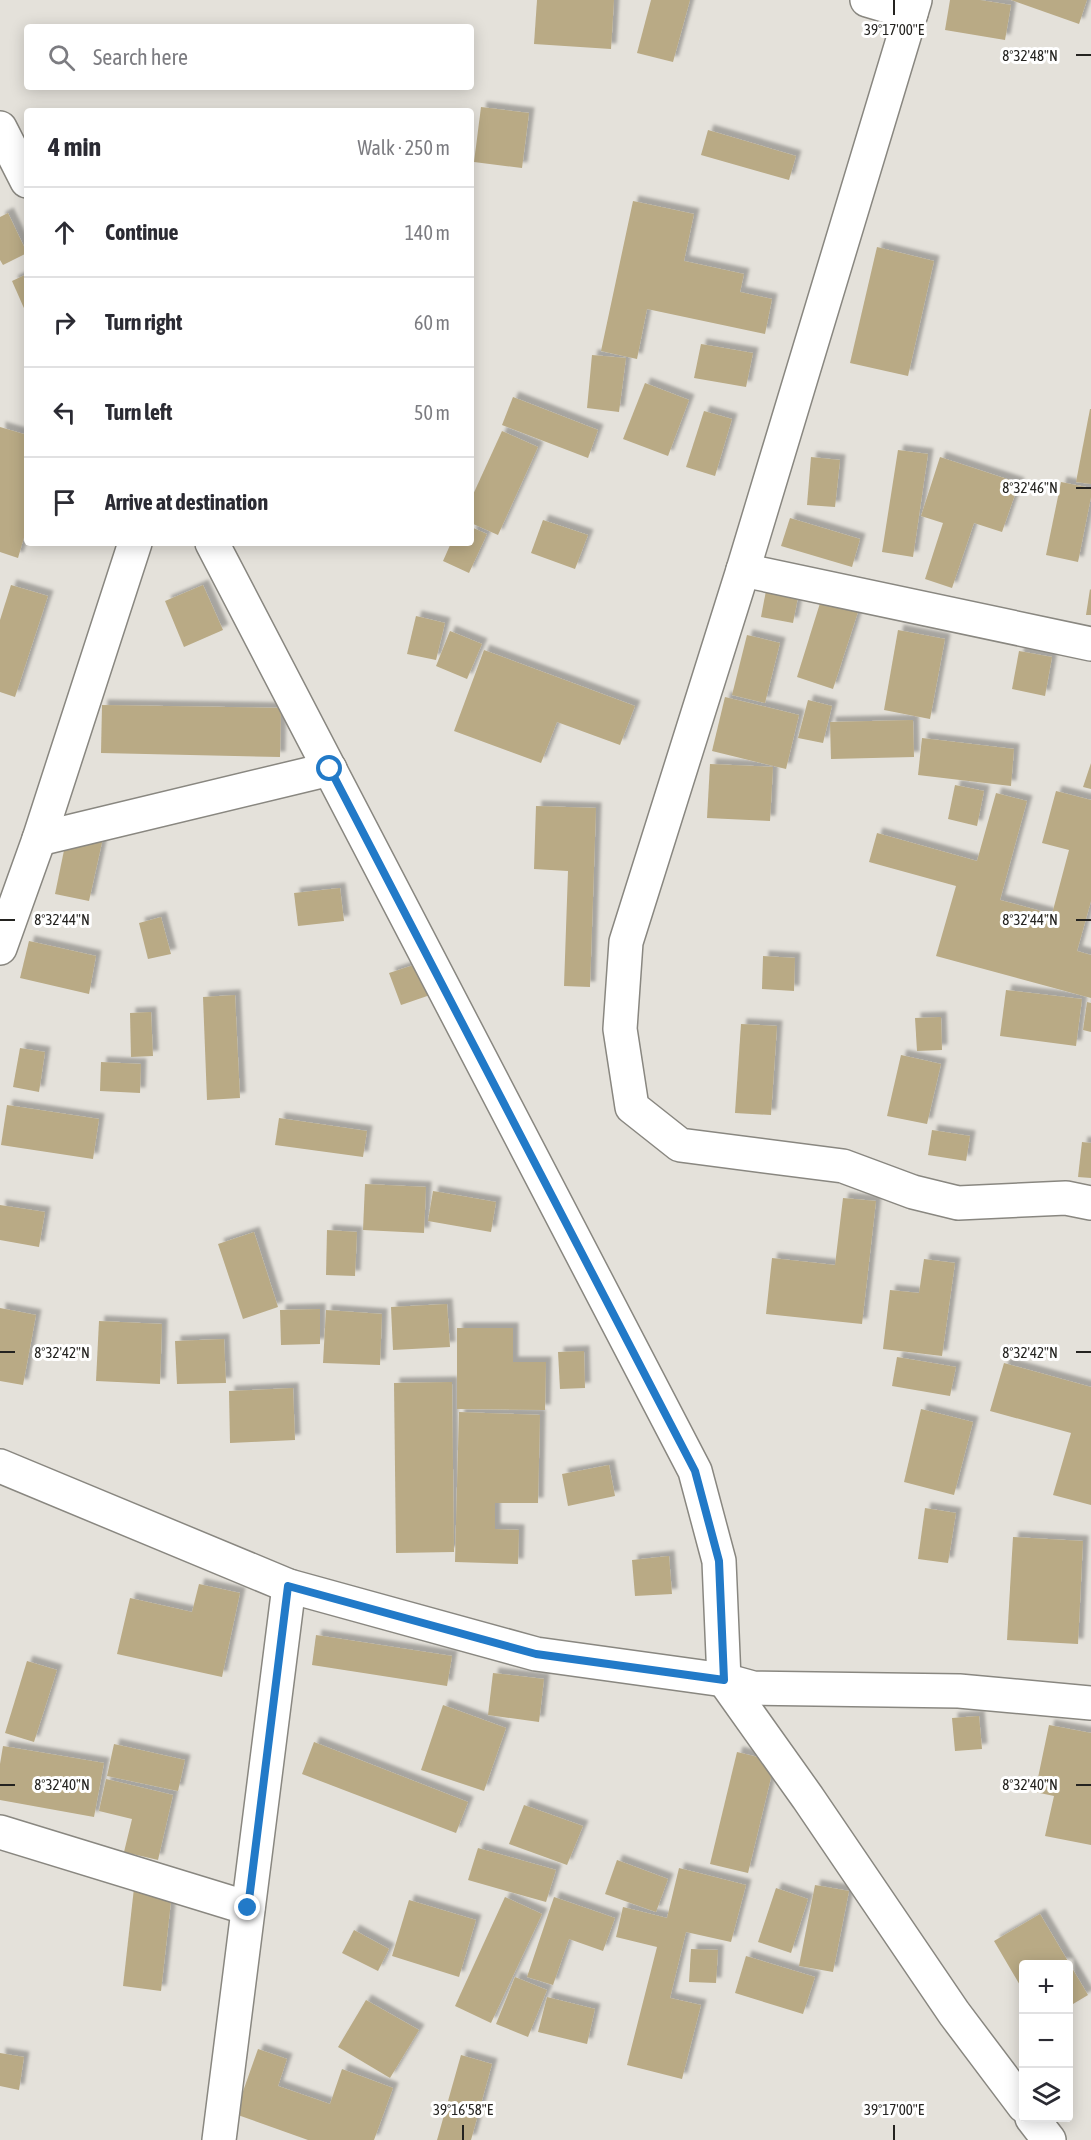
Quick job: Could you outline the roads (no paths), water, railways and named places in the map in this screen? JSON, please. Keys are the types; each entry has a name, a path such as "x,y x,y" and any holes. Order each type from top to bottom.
{"street":[{"path":"867,0 913,7 743,570 626,942 620,1029 633,1107 680,1145 843,1166 913,1192 958,1203 1066,1198 1091,1203"},
{"path":"0,128 24,175"},
{"path":"0,948 39,839 134,546"},
{"path":"214,546 695,1471 719,1561 739,1684 808,1798 954,2013 1019,2101"},
{"path":"743,570 1091,644"},
{"path":"39,839 330,769"},
{"path":"0,1466 288,1586 536,1654 739,1684 959,1691 1091,1703"},
{"path":"219,2140 288,1586"},
{"path":"0,1832 248,1908"},
{"path":"1035,2122 1049,2140"}]}
